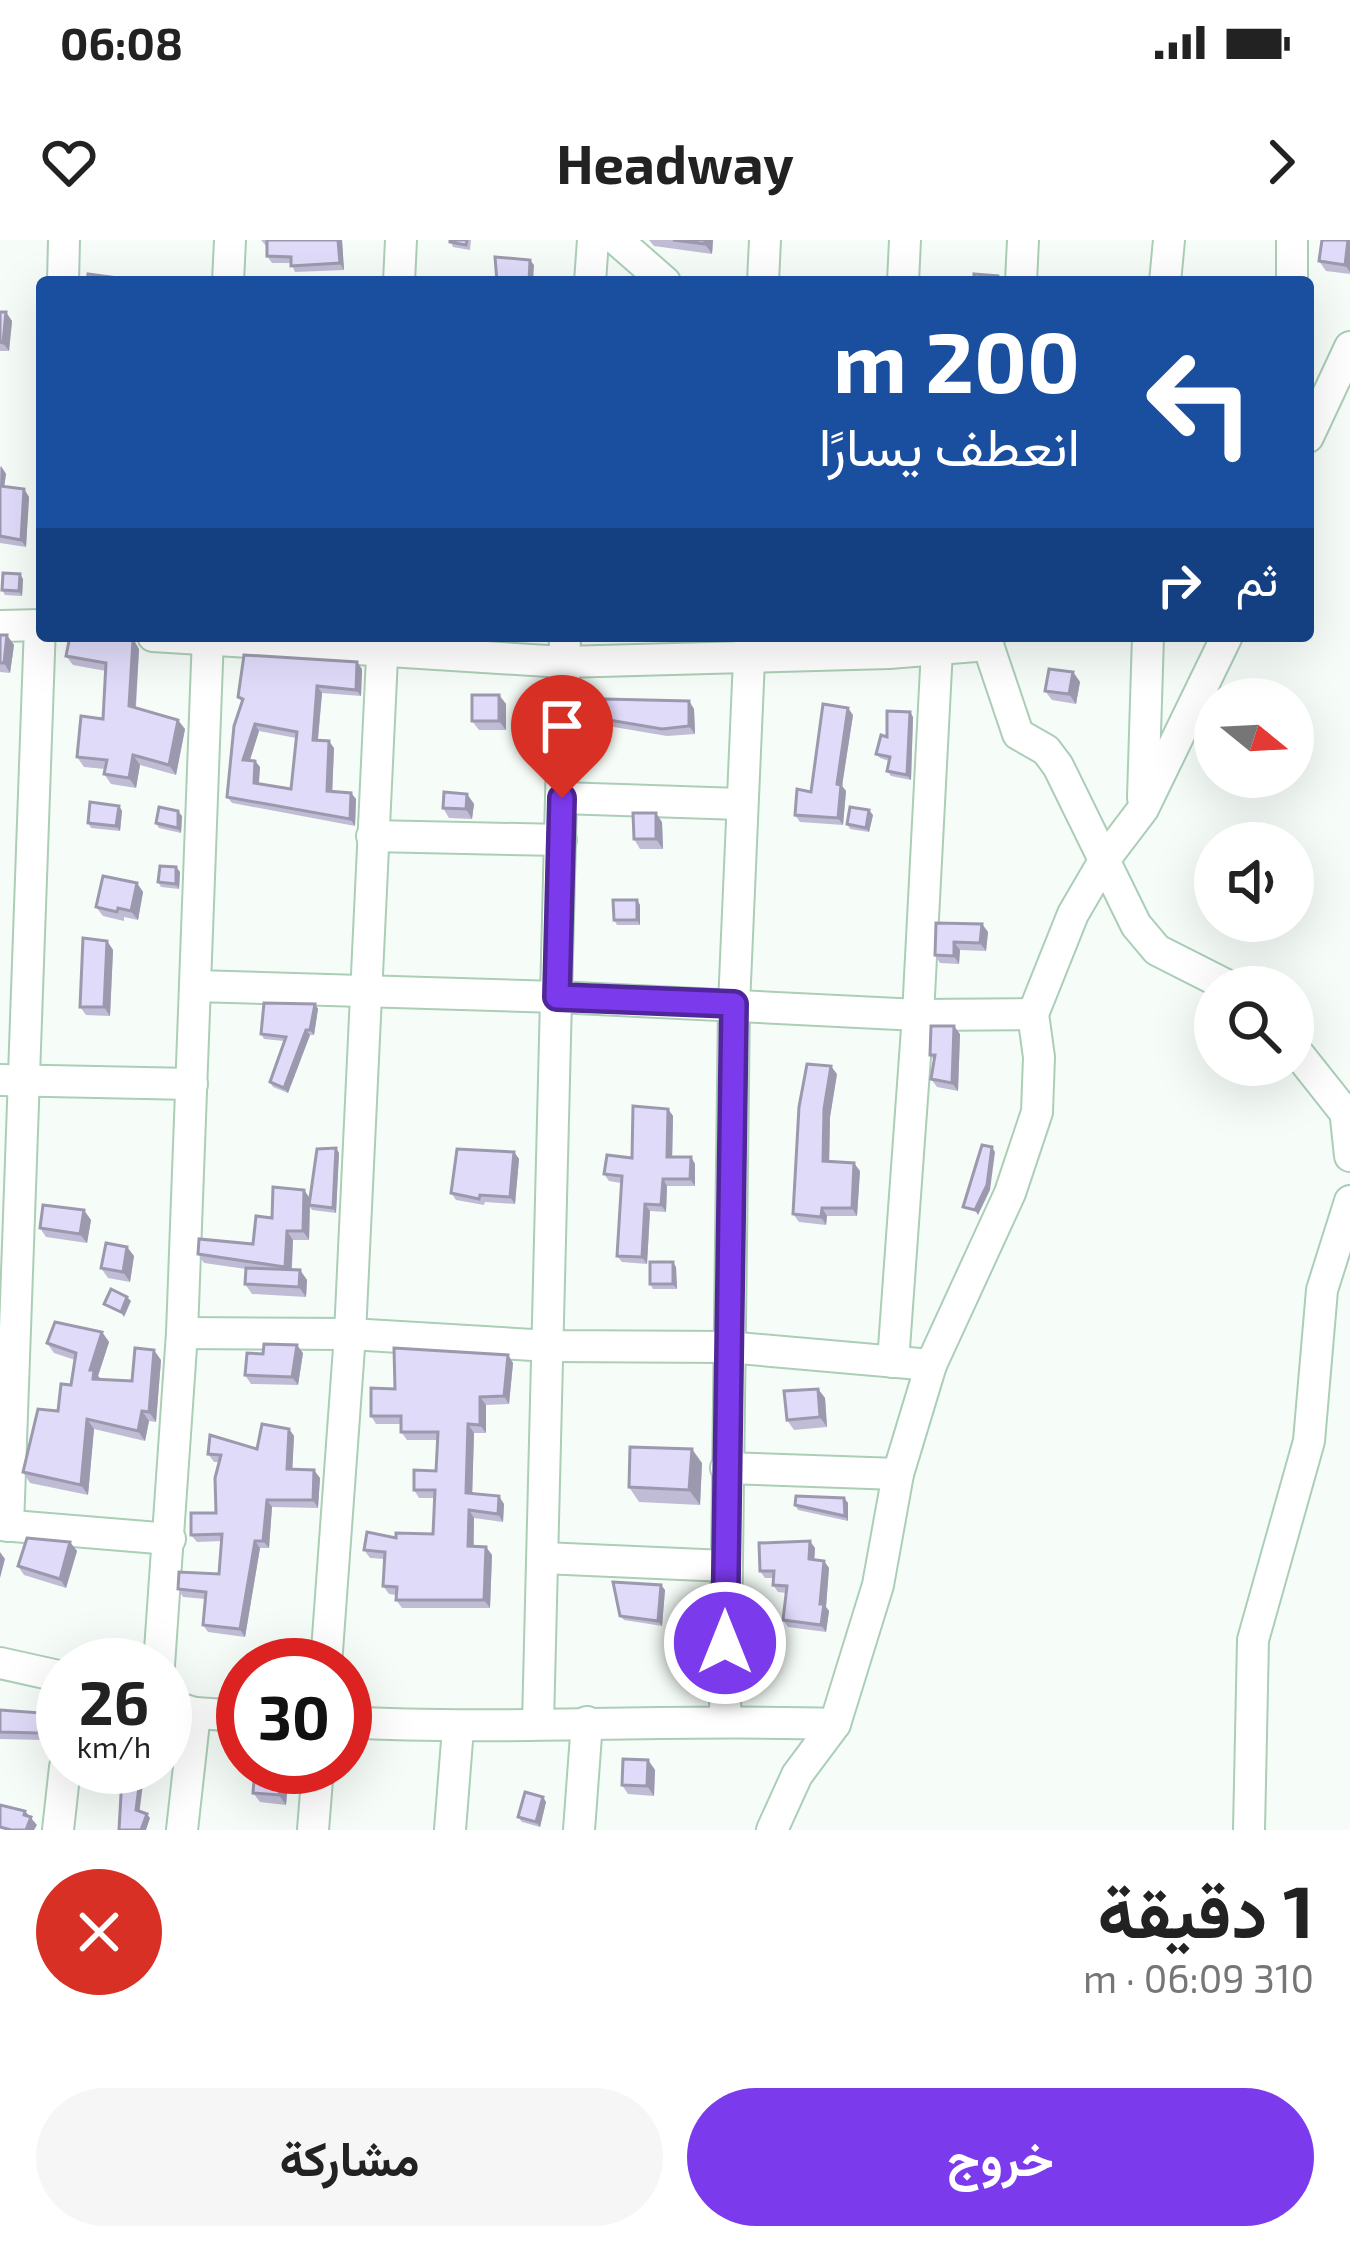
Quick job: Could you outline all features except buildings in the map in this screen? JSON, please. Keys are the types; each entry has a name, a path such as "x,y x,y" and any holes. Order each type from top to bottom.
{"street":[{"path":"63,276 64,240"},
{"path":"228,276 230,240"},
{"path":"399,276 401,240"},
{"path":"590,276 593,240"},
{"path":"617,240 658,276"},
{"path":"763,276 765,240"},
{"path":"903,276 905,240"},
{"path":"1021,276 1023,240"},
{"path":"1166,276 1169,240"},
{"path":"1292,240 1292,276"},
{"path":"1314,424 1350,347"},
{"path":"0,626 36,625"},
{"path":"40,642 12,1080 4,1526 170,1539"},
{"path":"161,1638 182,1333 208,642"},
{"path":"339,642 564,649 889,644 937,650 979,642"},
{"path":"990,642 1018,734 1046,749 1058,766 1136,926 1157,950 1194,968"},
{"path":"1143,809 1148,642"},
{"path":"772,1830 797,1775 835,1724 878,1586 898,1474 932,1365 1010,1193 1037,1112 1040,1057 1034,1014 1073,914 1105,859 1143,809 1224,642"},
{"path":"328,1638 350,1334 383,643"},
{"path":"724,1720 734,1004 740,804 754,643"},
{"path":"538,1723 564,649"},
{"path":"893,1362 937,650"},
{"path":"562,798 740,804"},
{"path":"372,836 561,840"},
{"path":"195,986 734,1004 918,1015 1034,1014"},
{"path":"1314,1073 1347,1114 1350,1156"},
{"path":"12,1080 192,1084"},
{"path":"1250,1830 1253,1640 1310,1441 1322,1290 1350,1201"},
{"path":"182,1333 727,1347 932,1365"},
{"path":"726,1468 898,1474"},
{"path":"543,1558 726,1566"},
{"path":"0,1663 36,1671"},
{"path":"372,1723 458,1728 724,1720 835,1724"},
{"path":"579,1830 587,1722"},
{"path":"450,1830 458,1728"},
{"path":"58,1830 62,1794"},
{"path":"181,1794 182,1830"},
{"path":"313,1830 316,1794"}],"route":[{"path":"562,798 557,997 734,1004 725,1643"}]}
